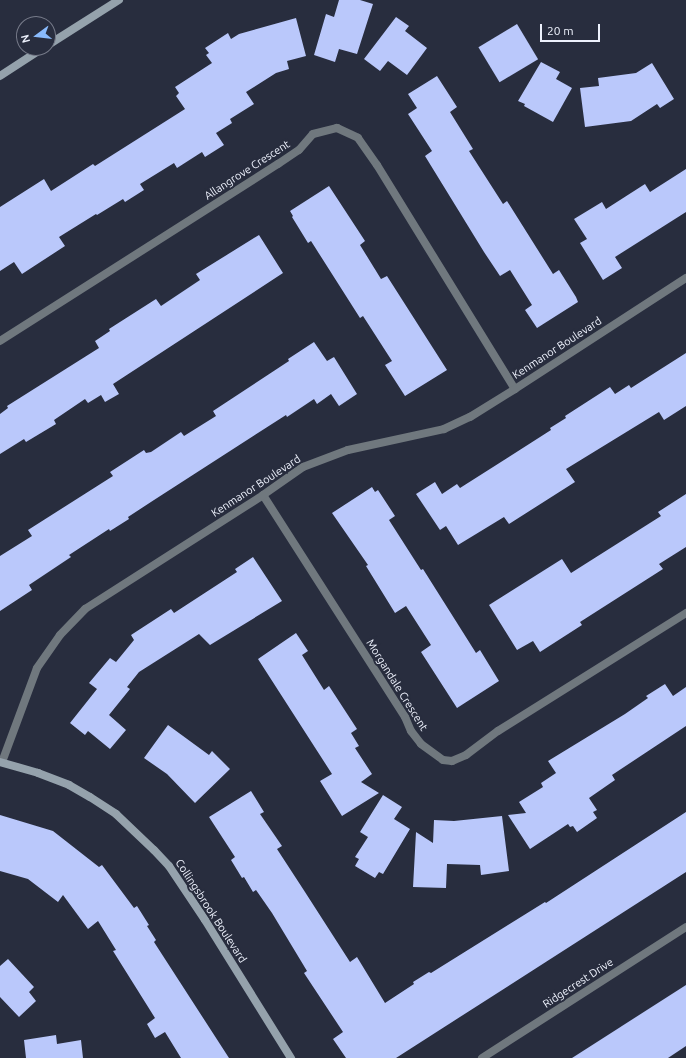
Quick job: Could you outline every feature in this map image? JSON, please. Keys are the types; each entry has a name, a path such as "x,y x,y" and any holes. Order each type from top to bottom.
{"street":[{"path":"56,40 119,0"},
{"path":"0,76 31,56"},
{"name":"Allangrove Crescent","path":"0,341 278,164 299,150 313,134 337,128 358,138 377,164 515,389"},
{"name":"Kenmanor Boulevard","path":"1,762 37,668 60,635 84,610 263,495 303,467 323,458 371,444 444,429 470,417 686,278"},
{"name":"Morgandale Crescent","path":"263,495 405,717 411,731 421,744 443,760 452,761 466,755 498,731 686,613"},
{"name":"Collingsbrook Boulevard","path":"1,762 63,783 90,797 116,814 154,850 169,866 205,920 291,1058"},
{"name":"Ridgecrest Drive","path":"482,1058 686,926"}],"building":[{"path":"339,0 360,0 373,4 357,54 339,49 335,62 314,55 326,14 334,17"},
{"path":"396,17 409,26 405,31 427,48 407,75 388,61 380,71 364,59"},
{"path":"296,18 306,56 287,61 289,69 276,73 246,92 254,104 230,119 232,123 216,133 224,145 205,157 202,152 177,168 174,163 140,184 144,190 125,202 123,199 59,237 65,246 22,274 14,262 0,271 0,207 44,179 51,191 93,164 95,166 185,109 176,96 179,93 175,87 212,63 206,55 209,53 205,48 228,33 231,39 239,34"},
{"path":"517,24 538,59 500,82 478,47"},
{"path":"541,62 560,72 556,79 572,88 553,122 524,106 525,104 518,101"},
{"path":"652,63 674,99 660,108 657,104 631,121 585,127 580,88 599,86 598,78 636,73"},
{"path":"437,76 457,107 450,112 473,149 469,151 503,204 507,201 553,274 559,270 578,302 537,328 525,310 532,305 510,270 500,276 484,252 425,156 432,151 408,114 417,108 408,94"},
{"path":"686,169 686,212 615,257 622,268 603,280 580,243 587,239 574,219 602,202 606,209 645,184 650,192"},
{"path":"329,186 365,241 360,245 381,279 387,276 447,370 405,396 385,365 392,361 363,316 360,318 311,241 308,243 292,217 293,216 290,211"},
{"path":"259,235 283,273 113,384 119,394 105,402 101,395 88,403 85,399 54,420 56,424 26,442 24,439 0,454 0,414 8,408 7,406 99,348 95,341 110,331 109,329 156,299 161,306 200,280 196,274"},
{"path":"314,342 327,361 334,357 357,394 339,406 331,394 317,404 314,399 287,417 286,415 128,517 129,519 110,531 109,529 69,555 71,557 29,585 32,590 0,611 0,556 32,536 28,530 113,476 110,472 144,450 146,453 151,452 181,432 184,436 216,416 213,411 289,361 288,359"},
{"path":"686,353 686,406 664,420 659,412 566,469 575,482 509,524 504,517 458,545 446,526 440,530 416,494 435,482 442,494 457,484 460,488 551,430 550,428 566,418 565,416 610,387 615,394 629,385 631,388"},
{"path":"372,487 375,492 378,490 395,516 389,520 421,570 423,569 476,653 480,650 499,681 457,708 421,652 431,645 406,606 395,613 366,566 368,565 332,513"},
{"path":"686,494 686,547 659,564 663,569 580,622 582,625 540,652 533,641 517,650 489,605 562,559 571,573 661,516 658,512"},
{"path":"253,557 282,601 210,645 199,634 139,672 127,687 130,689 109,715 126,730 110,749 88,731 85,735 70,723 97,689 89,683 110,658 116,662 134,640 131,635 171,609 174,613 237,572 235,569"},
{"path":"296,633 308,651 302,655 324,690 329,686 357,729 351,733 359,746 355,748 372,774 361,782 379,793 342,816 320,781 332,774 258,659"},
{"path":"665,684 673,696 686,687 686,726 612,775 615,780 589,798 597,810 593,812 597,818 577,832 573,826 570,827 568,824 530,849 508,815 526,813 519,802 543,787 541,783 556,773 548,761 625,714 648,698 646,696"},
{"path":"168,725 209,755 212,751 230,769 195,803 167,774 144,758"},
{"path":"251,791 264,812 260,814 282,846 277,849 350,962 357,957 385,1003 414,984 413,982 429,972 431,973 545,902 546,903 686,812 686,872 396,1058 346,1058 333,1039 343,1032 304,973 307,971 272,913 256,890 253,892 244,877 242,878 231,860 235,857 209,817"},
{"path":"383,795 402,807 394,819 410,829 383,874 379,872 375,878 355,866 359,859 355,857 368,837 360,832"},
{"path":"0,815 53,831 99,867 102,865 134,908 137,906 149,925 147,926 156,940 154,942 229,1058 181,1058 165,1032 155,1038 147,1024 155,1018 113,951 116,950 98,921 88,929 63,895 58,902 28,879 0,871"},
{"path":"502,816 509,871 481,875 480,865 447,864 446,888 413,887 416,832 433,843 434,820 454,821"},
{"path":"8,959 34,987 29,992 36,1001 19,1017 0,997 0,966"},
{"path":"686,985 686,1046 668,1058 572,1058"},
{"path":"56,1035 57,1044 81,1040 83,1058 26,1058 24,1040"}]}
